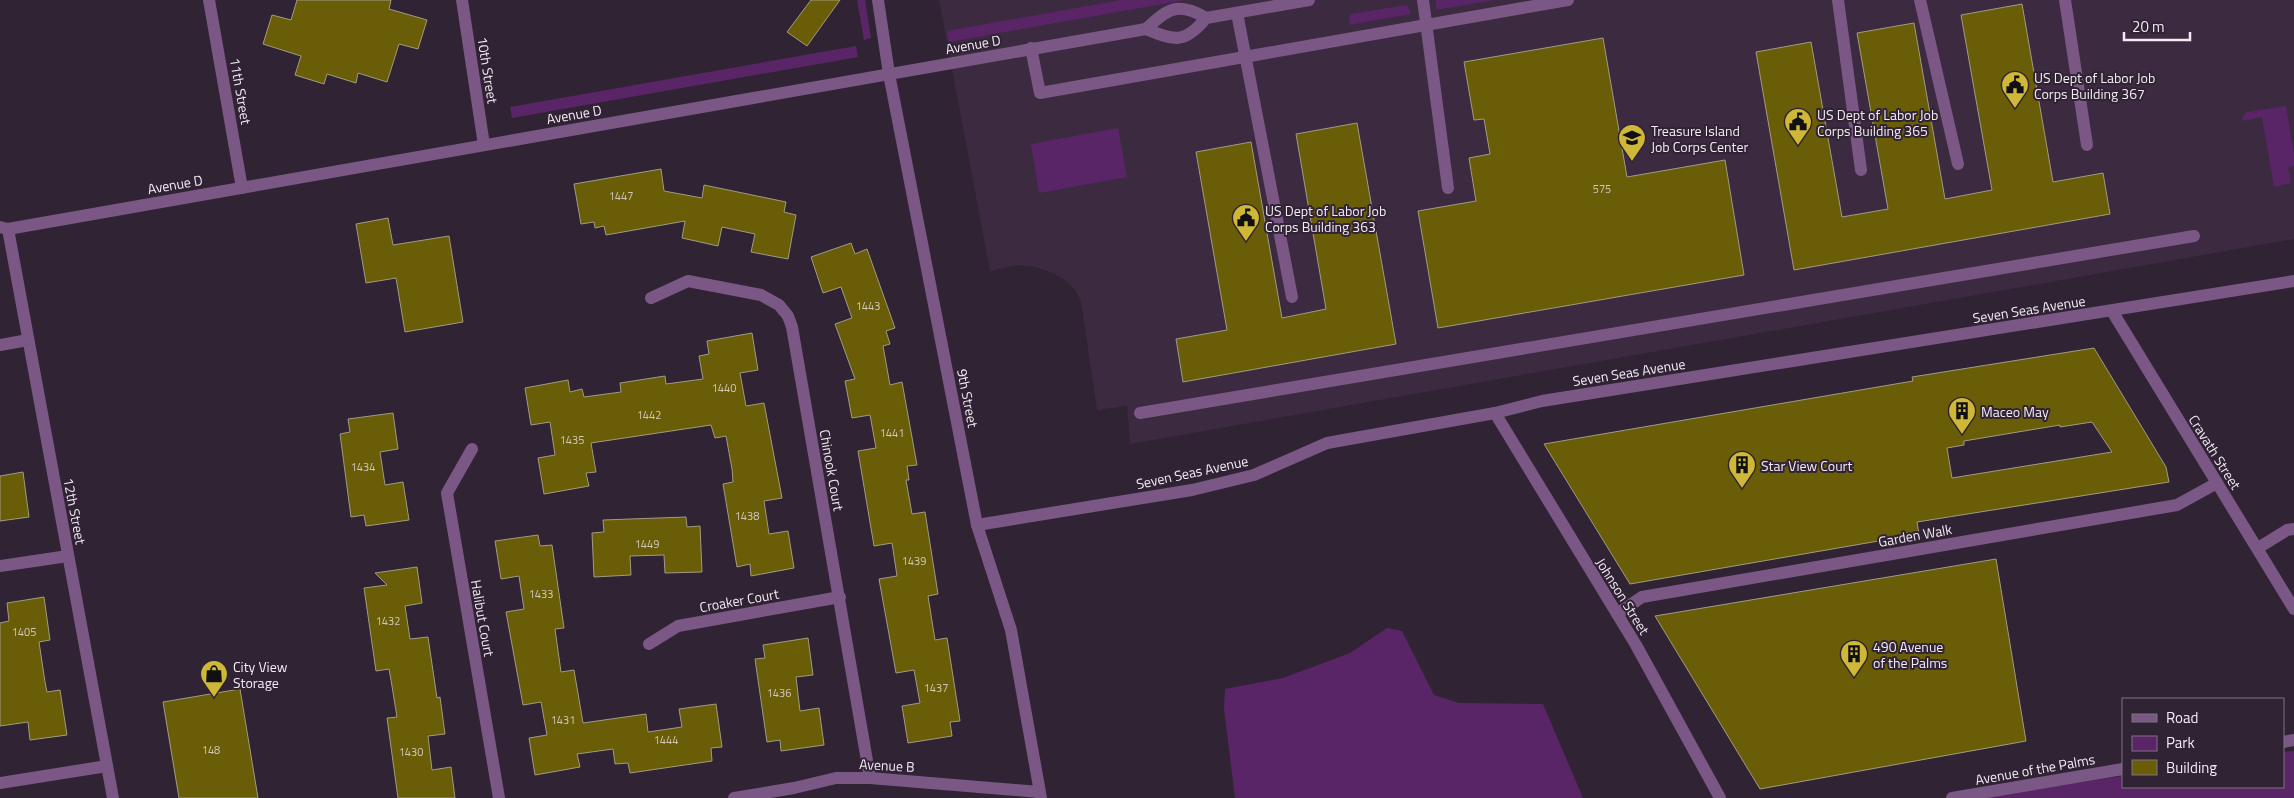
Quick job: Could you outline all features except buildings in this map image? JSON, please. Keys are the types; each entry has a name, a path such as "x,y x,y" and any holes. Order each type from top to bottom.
{"street":[{"name":"11th Street","path":"209,0 242,188"},
{"name":"10th Street","path":"462,0 484,145"},
{"name":"9th Street","path":"878,0 889,74 977,525 1011,630 1040,795"},
{"path":"1206,18 1191,9 1165,11 1146,29 1169,39 1193,33 1206,18 1309,0"},
{"path":"1423,0 1448,188"},
{"path":"1032,48 1040,93 1568,0"},
{"path":"1838,0 1861,170"},
{"path":"1920,0 1958,164"},
{"path":"2065,0 2087,145"},
{"path":"1237,13 1292,297"},
{"name":"Avenue D","path":"4,228 1146,29"},
{"name":"12th Street","path":"4,228 28,340 113,798"},
{"path":"1140,413 2194,236"},
{"name":"Seven Seas Avenue","path":"977,525 1192,490 1254,475 1327,443 1494,413 1552,400 2112,311 2294,280"},
{"name":"Chinook Court","path":"651,298 688,281 761,295 775,302 788,316 792,327 840,597 870,778"},
{"name":"Cravath Street","path":"2112,311 2294,609"},
{"path":"0,345 28,340"},
{"name":"Johnson Street","path":"1494,413 1617,614 1720,798"},
{"name":"Halibut Court","path":"472,449 447,493 499,798"},
{"name":"Garden Walk","path":"1617,614 1642,597 2176,505 2216,483"},
{"path":"2258,548 2287,530 2294,529"},
{"path":"0,566 68,556"},
{"name":"Croaker Court","path":"649,644 678,626 840,597"},
{"path":"0,783 108,766"},
{"name":"Avenue of the Palms","path":"1952,798 2122,769"},
{"name":"Avenue B","path":"734,798 794,788 836,778 870,778 1040,795"}],"shaded area":[{"name":"Treasure Island Job Corps Center","path":"939,0 2294,0 2294,239 1130,444 1127,406 1097,410 1081,302 1076,291 1065,280 1055,274 1036,267 1017,265 990,271"}],"green space":[{"path":"857,0 865,0 871,38 864,40"},
{"path":"1121,0 1185,0 949,42 947,31"},
{"path":"1436,0 1494,0 1436,10"},
{"path":"1407,5 1411,14 1349,25 1350,14"},
{"path":"856,46 858,57 512,118 510,107"},
{"path":"2286,106 2294,154 2294,166 2288,168 2291,183 2274,187 2262,117 2242,121 2244,114 2247,112"},
{"path":"1118,128 1127,177 1039,193 1031,144"},
{"path":"1387,628 1402,631 1434,695 1459,703 1543,704 1583,798 1235,798 1224,709 1225,689 1283,678 1350,653"},
{"path":"2294,751 2294,798 1975,798 2122,776 2122,788 2284,788 2284,752"}],"place":[{"name":"US Dept of Labor Job Corps Building 367","path":"2015,109"},
{"name":"US Dept of Labor Job Corps Building 365","path":"1798,146"},
{"name":"Treasure Island Job Corps Center","path":"1632,162"},
{"name":"US Dept of Labor Job Corps Building 363","path":"1246,242"},
{"name":"Maceo May","path":"1962,435"},
{"name":"Star View Court","path":"1742,489"},
{"name":"490 Avenue of the Palms","path":"1854,678"},
{"name":"City View Storage","path":"214,698"}]}
